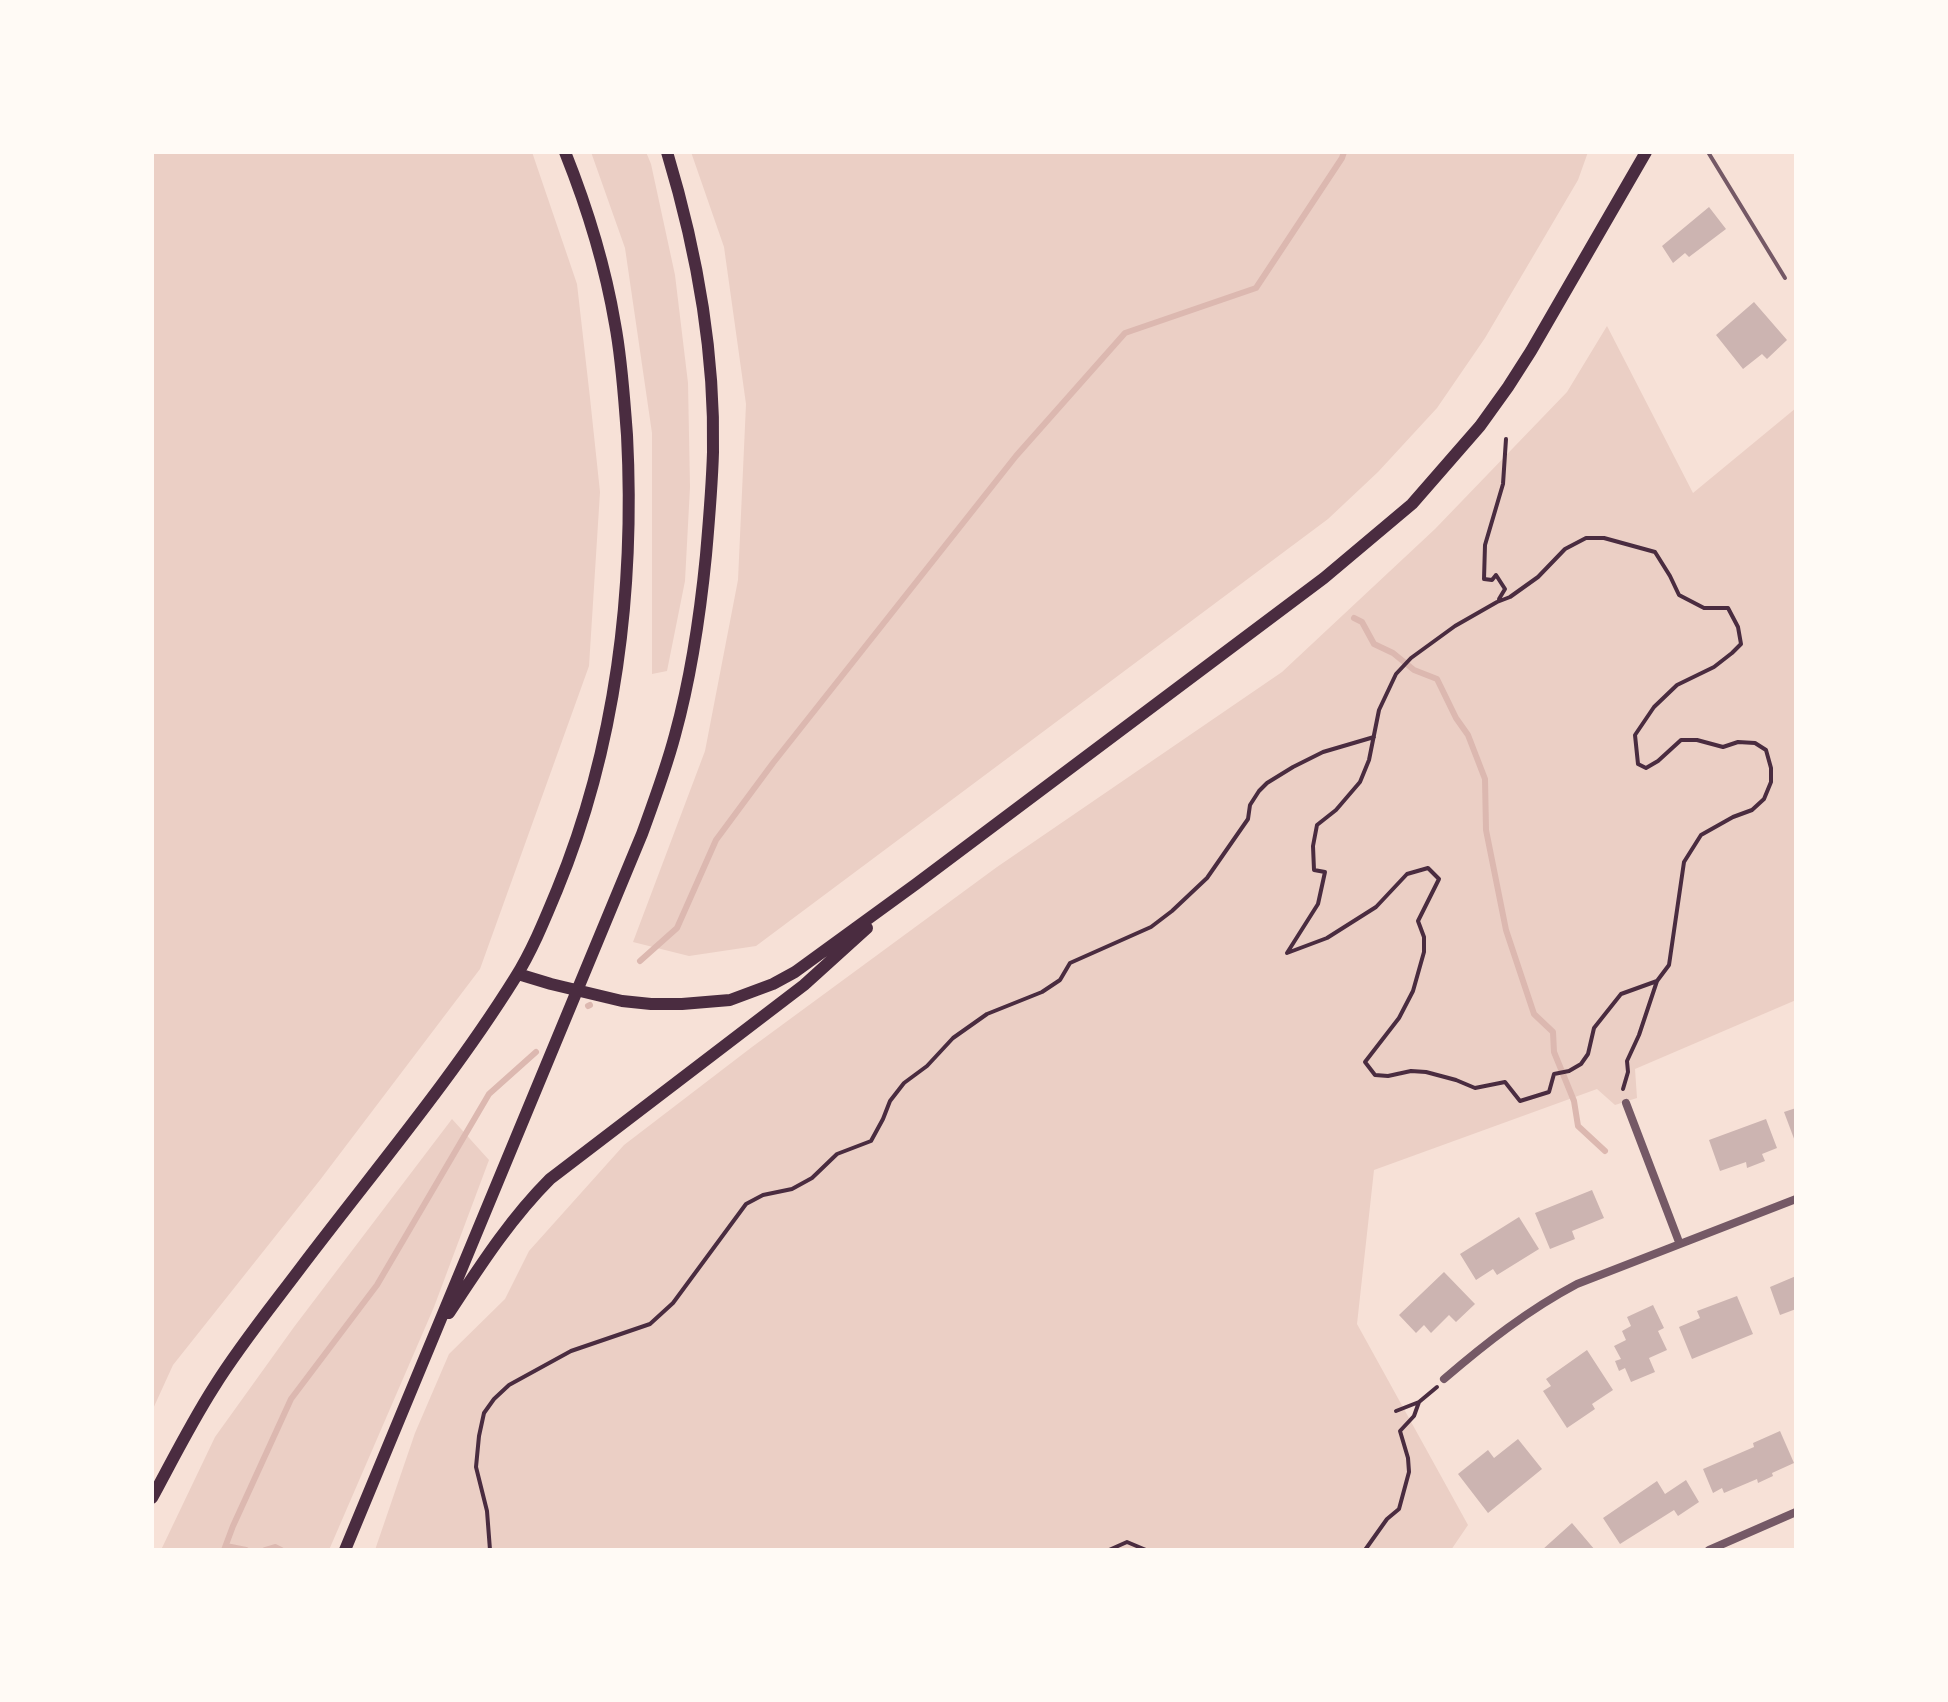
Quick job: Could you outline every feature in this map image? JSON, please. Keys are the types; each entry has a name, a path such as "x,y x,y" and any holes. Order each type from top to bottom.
{"main road":[{"path":"152,1498 214,1386 460,1059 518,974 569,862 592,790 620,647 627,576 628,455 617,337 598,247 565,152"},
{"path":"345,1550 642,834 675,736 702,596 713,451 706,338 695,263 667,152"},
{"path":"518,974 622,1001 682,1004 730,1000 795,972 916,884 1324,578 1412,504 1480,426 1508,387 1646,152"},
{"path":"434,1336 504,1231 550,1179 804,985 916,884"}],"street":[{"path":"1626,1103 1679,1242"},
{"path":"1444,1379 1484,1344 1548,1299 1577,1284 1796,1199"},
{"path":"1709,1550 1796,1512"}],"lane":[{"path":"1708,152 1785,278"}],"path":[{"path":"1497,602 1505,589 1496,575 1492,580 1484,579 1485,545 1503,484 1506,439"},
{"path":"1626,1103 1623,1089 1628,1072 1627,1061 1657,981 1669,965 1684,862 1701,835 1752,810 1764,799 1771,782 1771,768 1766,750 1755,743 1738,742 1723,747 1697,740 1681,740 1646,768 1638,764 1635,735 1654,707 1677,685 1714,667 1732,653 1741,644 1738,627 1728,608 1704,608 1679,595 1655,552 1604,538 1586,538 1565,549 1538,577 1510,597 1455,626 1411,658 1396,674 1379,710 1369,760 1360,782 1336,810 1317,825 1313,846 1314,870 1325,872 1318,904 1287,953 1327,938 1376,907 1407,874 1428,868 1439,879 1418,921 1424,937 1424,952 1413,991 1399,1018 1365,1062 1375,1075 1426,1072 1475,1088 1505,1082 1520,1101 1549,1092 1554,1074 1581,1064 1588,1054 1594,1028 1621,994 1657,981"},
{"path":"490,1550 487,1511 476,1467 479,1436 484,1413 509,1385 571,1351 650,1324 673,1303 746,1204 763,1195 792,1189 812,1178 837,1154 871,1141 890,1101 904,1083 927,1066 953,1038 987,1014 1042,992 1060,980 1070,963 1151,927 1172,911 1207,878 1248,819 1250,805 1259,791 1293,767 1323,752 1374,737"},
{"path":"1396,1411 1419,1402 1444,1379"},
{"path":"1365,1550 1387,1519 1399,1509 1409,1472 1400,1431 1414,1416 1419,1402"},
{"path":"1109,1550 1127,1542 1146,1550"}],"shaded area":[{"path":"152,152 532,152 577,284 600,492 589,666 480,969 320,1180 173,1365 152,1411"},
{"path":"591,152 646,152 675,275 688,383 690,487 685,581 667,671 652,674 652,433 625,248"},
{"path":"691,152 1588,152 1578,180 1485,338 1437,408 1378,472 1328,519 756,946 689,956 633,942 705,751 738,580 746,404 724,247"},
{"path":"1607,326 1693,493 1796,408 1796,1000 1635,1069 1637,1098 1615,1105 1597,1089 1374,1170 1357,1324 1468,1525 1451,1550 375,1550 415,1433 449,1354 505,1299 529,1251 624,1145 997,867 1282,672 1435,529 1567,392"},
{"path":"452,1119 489,1160 434,1307 329,1550 161,1550 215,1437"}],"building":[{"path":"1709,207 1726,229 1689,257 1685,253 1673,263 1662,246"},
{"path":"1754,302 1787,340 1767,359 1762,354 1743,369 1716,335"},
{"path":"1796,1108 1796,1144 1784,1112"},
{"path":"1766,1119 1777,1148 1762,1154 1765,1161 1747,1168 1746,1162 1720,1171 1709,1140"},
{"path":"1592,1190 1604,1218 1572,1231 1575,1239 1550,1249 1535,1213"},
{"path":"1519,1217 1539,1249 1497,1275 1493,1269 1476,1280 1460,1254"},
{"path":"1444,1272 1475,1304 1456,1322 1449,1315 1431,1333 1424,1325 1416,1333 1399,1315"},
{"path":"1796,1276 1796,1309 1780,1315 1770,1287"},
{"path":"1737,1296 1753,1334 1692,1359 1679,1327 1700,1318 1697,1311"},
{"path":"1653,1305 1664,1328 1658,1331 1667,1350 1649,1358 1655,1372 1631,1382 1625,1368 1619,1371 1615,1361 1621,1359 1614,1346 1626,1340 1622,1331 1631,1326 1627,1317"},
{"path":"1587,1350 1613,1390 1592,1404 1595,1409 1567,1428 1543,1391 1551,1386 1546,1379"},
{"path":"1780,1431 1794,1463 1758,1483 1757,1479 1724,1493 1722,1488 1713,1493 1703,1469 1754,1447 1753,1443"},
{"path":"1518,1439 1542,1469 1488,1513 1458,1474 1488,1450 1494,1458"},
{"path":"1686,1480 1699,1502 1678,1516 1674,1510 1620,1544 1603,1518 1657,1481 1665,1494"},
{"path":"1572,1523 1595,1550 1542,1550"}],"waterway":[{"path":"640,961 677,928 716,840 773,763 1016,456 1125,333 1256,288 1344,152"},
{"path":"1354,618 1362,622 1374,644 1393,653 1414,670 1437,679 1468,735 1485,779 1486,830 1506,930 1534,1014 1553,1032 1554,1052 1574,1101 1578,1126 1605,1151"},
{"path":"224,1550 291,1399 377,1285 489,1094 536,1052"},
{"path":"226,1546 246,1550"},
{"path":"265,1550 275,1547 281,1550"}]}
